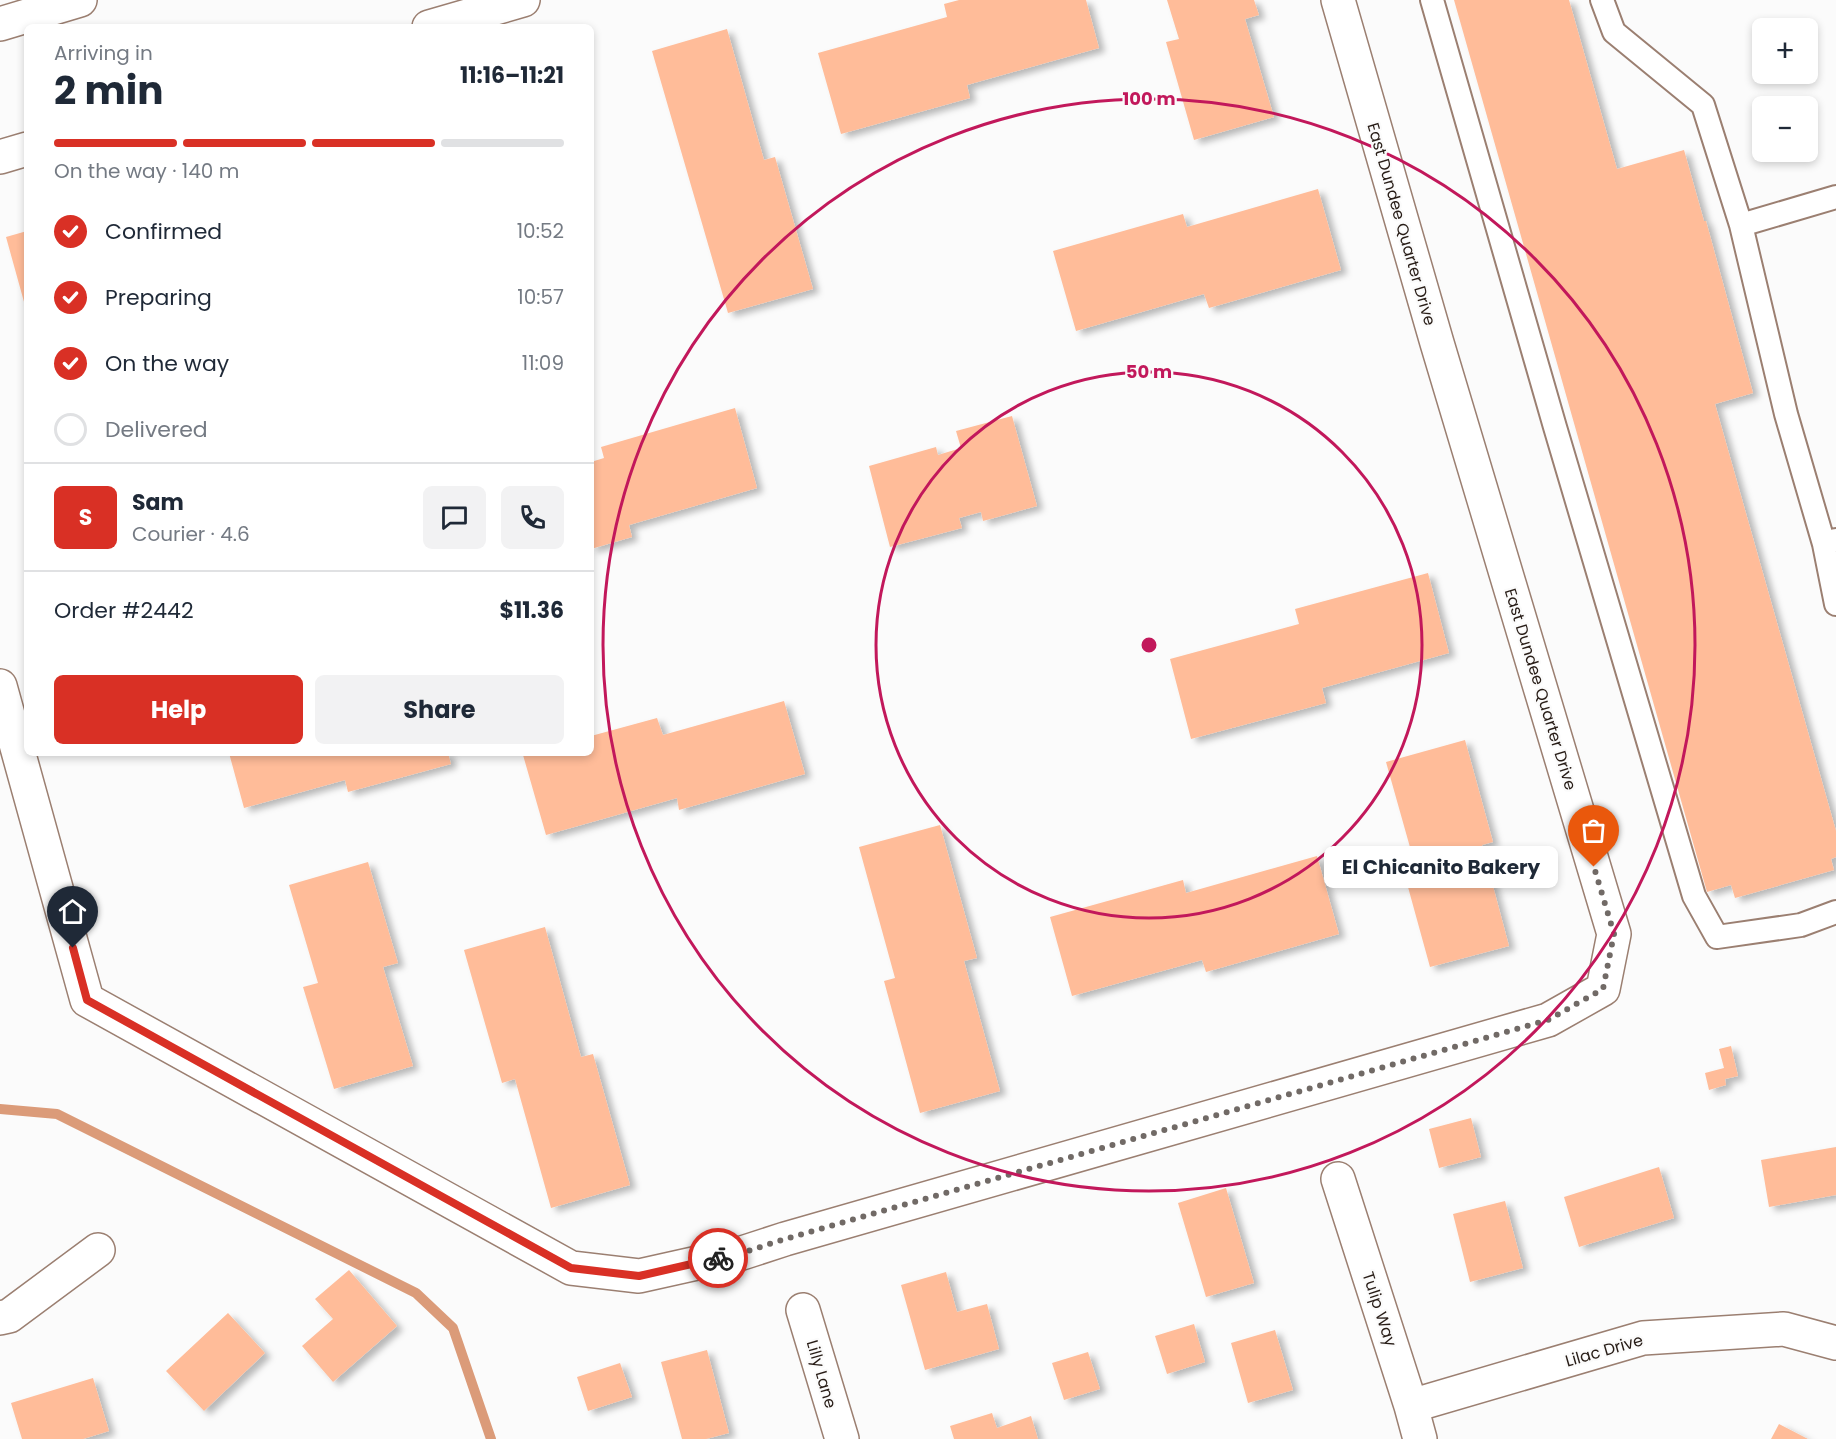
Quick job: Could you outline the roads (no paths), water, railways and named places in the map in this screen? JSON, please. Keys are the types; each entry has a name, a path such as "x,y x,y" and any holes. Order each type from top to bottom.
{"street":[{"path":"0,24 79,0"},
{"name":"East Dundee Quarter Drive","path":"0,686 87,1000 571,1268 639,1276 742,1253 1548,1020 1603,989 1614,934 1437,343 1338,0"},
{"path":"446,15 507,2"},
{"path":"0,157 24,150"},
{"name":"Tulip Way","path":"1338,1179 1420,1439"},
{"path":"0,1318 9,1316 98,1250"},
{"name":"Lilly Lane","path":"803,1310 842,1439"},
{"name":"Lilac Drive","path":"1411,1407 1643,1338 1784,1329 1836,1343"}],"lane":[{"path":"1432,0 1555,428 1694,896 1717,937 1801,925 1836,912"},
{"path":"1602,0 1614,32 1703,105 1741,225 1786,414 1830,542 1836,604"},
{"path":"1741,225 1836,197"}],"waterway":[{"path":"0,1109 57,1114 416,1293 453,1328 491,1439"}],"place":[{"name":"El Chicanito Bakery","path":"1594,867"}]}
